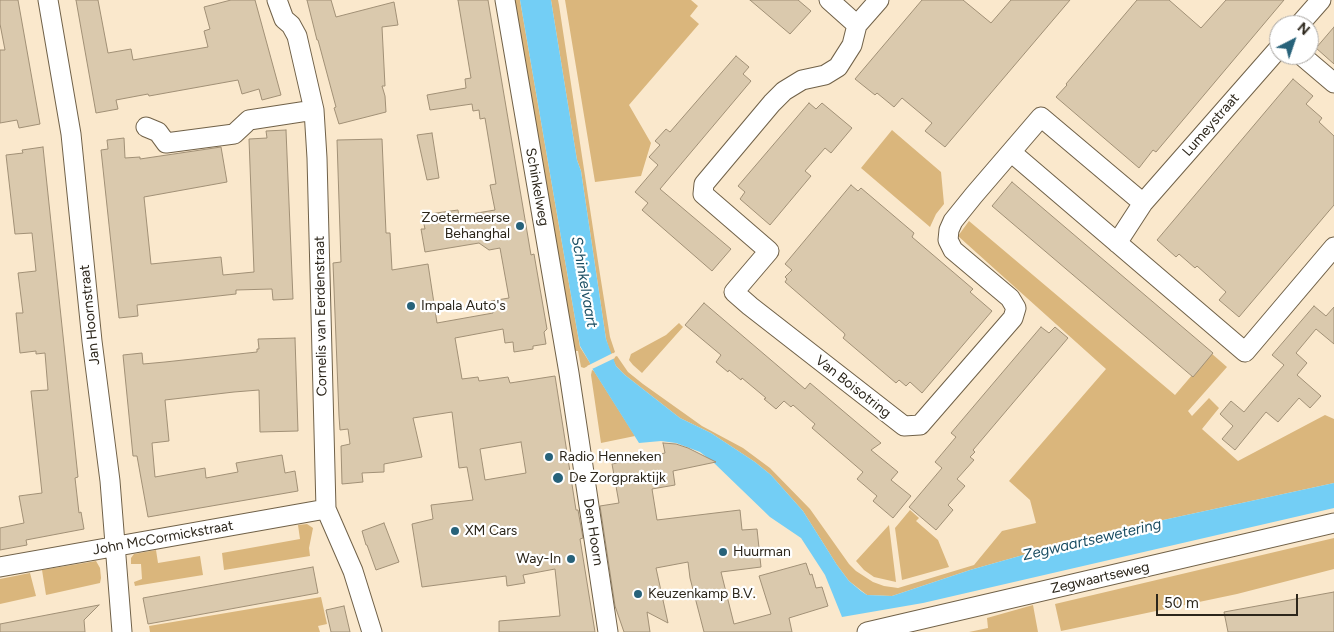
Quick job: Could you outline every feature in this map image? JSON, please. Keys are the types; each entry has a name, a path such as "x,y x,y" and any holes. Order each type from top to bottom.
{"street":[{"name":"Jan Hoornstraat","path":"48,0 71,134 92,341 110,481 122,632"},
{"name":"Cornelis van Eerdenstraat","path":"277,0 284,20 291,25 297,36 314,110 317,158 326,509 353,571 372,632"},
{"name":"Schinkelweg","path":"505,0 569,373"},
{"path":"829,0 857,25 879,0"},
{"path":"1308,15 1321,0"},
{"name":"Van Boisotring","path":"857,25 852,45 838,67 825,75 802,80 784,91 704,184 703,194 769,251 734,292 904,426 920,425 1013,318 1016,308 1010,298 954,250 948,240 949,230 953,221 1041,117 1143,203"},
{"name":"Lumeystraat","path":"1117,243 1143,203 1269,59"},
{"path":"1313,65 1334,83"},
{"path":"146,127 158,132 166,143 234,134 249,120 314,110"},
{"path":"1011,152 1245,352 1334,247"},
{"name":"Den Hoorn","path":"569,373 608,632"},
{"name":"John McCormickstraat","path":"0,568 326,509"},
{"name":"Zegwaartseweg","path":"867,632 1334,523"}],"shaded area":[{"path":"513,0 520,0 580,347 590,363 590,365 584,368 581,367 578,351 572,351"},
{"path":"551,0 558,0 559,5 610,337 615,352 611,355 606,339 581,171 577,160"},
{"path":"565,0 691,0 698,6 690,16 699,24 629,105 651,143 641,176 595,182"},
{"path":"892,130 941,172 944,204 936,214 930,227 861,168"},
{"path":"969,221 1175,395 1211,353 1227,367 1188,411 1192,416 1209,398 1219,408 1202,429 1238,461 1325,415 1334,419 1334,483 1094,535 970,570 892,596 867,595 849,581 803,511 771,475 711,433 680,418 625,375 616,366 612,358 617,356 628,372 643,384 702,426 743,448 770,468 810,509 849,564 873,582 898,588 974,565 1002,531 1036,523 1030,500 1009,481 1106,369 958,236"},
{"path":"679,323 683,327 642,373 633,365 629,360 631,354 666,335"},
{"path":"592,370 635,436 601,443 591,375"},
{"path":"910,510 919,518 916,521 938,540 949,567 902,580 895,528"},
{"path":"307,524 313,528 309,548 310,556 224,570 222,553 300,539 298,525"},
{"path":"889,525 896,582 874,577 856,561"},
{"path":"1334,538 1334,569 1237,594 1061,631 1055,604"},
{"path":"156,550 158,563 200,556 203,575 135,586 134,582 142,579 141,564 131,564 131,558 134,554"},
{"path":"96,561 100,568 100,583 46,595 42,570"},
{"path":"30,573 36,596 0,604 0,579"},
{"path":"321,597 327,624 318,626 320,632 150,632 149,626"},
{"path":"1033,605 1038,632 969,632 988,628 987,618"}],"water":[{"path":"520,0 551,0 577,160 581,171 606,339 616,366 680,418 711,433 771,475 803,511 849,581 867,595 892,596 970,570 1094,535 1334,483 1334,508 923,603 842,617 825,575 801,538 770,517 713,462 700,452 676,443 661,441 639,443 580,346"}],"pier":[{"path":"613,353 615,358 590,370 587,366"}],"building":[{"path":"0,0 18,0 40,124 19,128 17,120 0,123 0,50 5,50 0,24"},
{"path":"76,0 98,0 108,53 131,49 133,60 208,47 204,31 210,29 204,7 231,0 255,0 281,95 262,100 259,89 242,94 238,80 116,100 118,109 96,113"},
{"path":"307,0 331,0 336,17 394,2 398,25 382,27 385,86 382,86 386,112 339,124"},
{"path":"458,0 488,0 531,255 534,254 547,329 544,332 546,344 533,346 533,349 514,352 513,342 505,343 503,329 455,338 462,379 478,377 479,381 508,377 510,383 555,376 576,510 578,510 583,538 580,539 595,632 499,632 499,621 560,616 555,569 523,575 525,583 507,586 506,576 422,587 412,524 433,519 431,505 473,500 467,467 459,468 452,412 413,418 422,457 384,464 384,472 362,473 363,482 342,484 341,446 350,444 348,429 340,430 339,416 333,263 341,262 337,140 382,139 386,233 390,233 392,270 428,264 437,323 493,313 491,301 509,298 500,248 489,250 479,243 425,252 421,229 425,229 422,215 458,210 459,216 495,210 490,185 496,184 485,118 480,119 479,110 473,111 472,104 430,110 427,95 466,88 465,79 471,78","holes":["521,442 526,473 485,480 480,449"]},
{"path":"750,0 798,0 811,11 790,34"},
{"path":"922,0 963,0 991,23 1011,0 1070,0 945,147 925,131 932,123 902,98 894,107 855,79"},
{"path":"1137,0 1169,0 1201,28 1226,0 1284,0 1271,15 1269,15 1269,18 1156,152 1153,150 1139,168 1056,97"},
{"path":"1334,27 1334,64 1319,51 1319,44"},
{"path":"736,56 749,67 743,74 751,81 660,189 731,249 712,271 642,210 648,203 635,192 658,165 649,157 660,145 655,141 666,129 670,132"},
{"path":"1293,79 1313,96 1306,104 1322,118 1319,122 1334,136 1334,205 1239,317 1219,300 1226,292 1197,266 1195,268 1179,254 1176,257 1157,240"},
{"path":"809,103 816,109 822,103 852,128 831,153 825,148 805,171 811,176 770,225 740,199 745,192 738,186"},
{"path":"286,130 293,299 273,300 272,289 236,290 236,294 137,305 138,316 119,318 101,150 108,149 107,140 124,138 125,158 140,157 140,159 221,147 227,182 144,197 151,264 221,257 223,275 254,272 249,139 267,138 266,131"},
{"path":"432,133 439,178 427,180 417,135"},
{"path":"43,147 78,477 75,478 79,513 81,512 84,529 26,540 27,545 0,550 0,528 24,523 19,496 42,493 31,391 48,390 45,353 36,354 36,351 20,353 16,313 23,313 18,273 36,271 32,233 15,234 6,155 23,153 22,150"},
{"path":"1012,182 1213,353 1193,377 992,206"},
{"path":"851,185 858,191 861,188 914,233 912,237 973,289 970,292 992,311 922,393 910,382 906,386 899,380 896,383 843,338 844,333 785,282 787,279 785,277 792,270 785,264"},
{"path":"704,303 805,389 810,383 881,443 871,450 898,472 891,480 911,496 893,518 873,501 877,496 857,479 863,472 812,428 815,424 793,405 791,407 784,401 776,409 742,378 741,380 716,362 721,355 685,325"},
{"path":"1314,306 1326,316 1334,307 1334,344 1316,329 1296,353 1307,363 1297,375 1321,396 1310,408 1299,398 1278,422 1266,412 1235,450 1222,439 1233,426 1220,414 1231,401 1244,412 1284,365 1272,355"},
{"path":"1041,327 1049,333 1055,327 1068,338 973,450 975,452 970,457 974,460 957,479 965,486 948,505 953,510 936,530 909,507 942,468 935,462 956,437 951,433"},
{"path":"295,338 298,431 260,432 259,390 234,392 165,400 169,441 152,443 155,477 205,468 206,478 238,472 236,463 282,455 285,473 295,471 298,491 148,517 137,456 133,456 123,355 142,353 143,364 165,362 257,352 257,349 259,349 258,339"},
{"path":"663,443 676,444 688,448 716,462 673,471 675,485 652,489 657,520 740,510 742,530 757,529 761,567 721,572 734,624 771,614 759,576 806,563 816,588 822,587 828,606 789,618 792,632 704,632 690,578 688,562 656,568 668,623 647,612 650,632 624,632 615,606 600,506 619,503 612,464 665,453"},
{"path":"384,523 399,562 376,570 362,531"},
{"path":"313,567 318,593 148,624 143,598"},
{"path":"1334,592 1334,632 1228,632 1224,612"},
{"path":"99,605 84,620 85,632 0,632 0,624"},
{"path":"344,606 350,632 331,632 326,610"}],"place":[{"name":"Zoetermeerse Behanghal","path":"520,226"},
{"name":"Impala Auto's","path":"411,306"},
{"name":"Radio Henneken","path":"549,457"},
{"name":"De Zorgpraktijk","path":"558,478"},
{"name":"XM Cars","path":"455,531"},
{"name":"Huurman","path":"723,552"},
{"name":"Way-In","path":"571,559"},
{"name":"Keuzenkamp B.V.","path":"638,594"}],"water label":[{"name":"Schinkelvaart","path":"584,282"},
{"name":"Zegwaartsewetering","path":"1092,540"}]}
